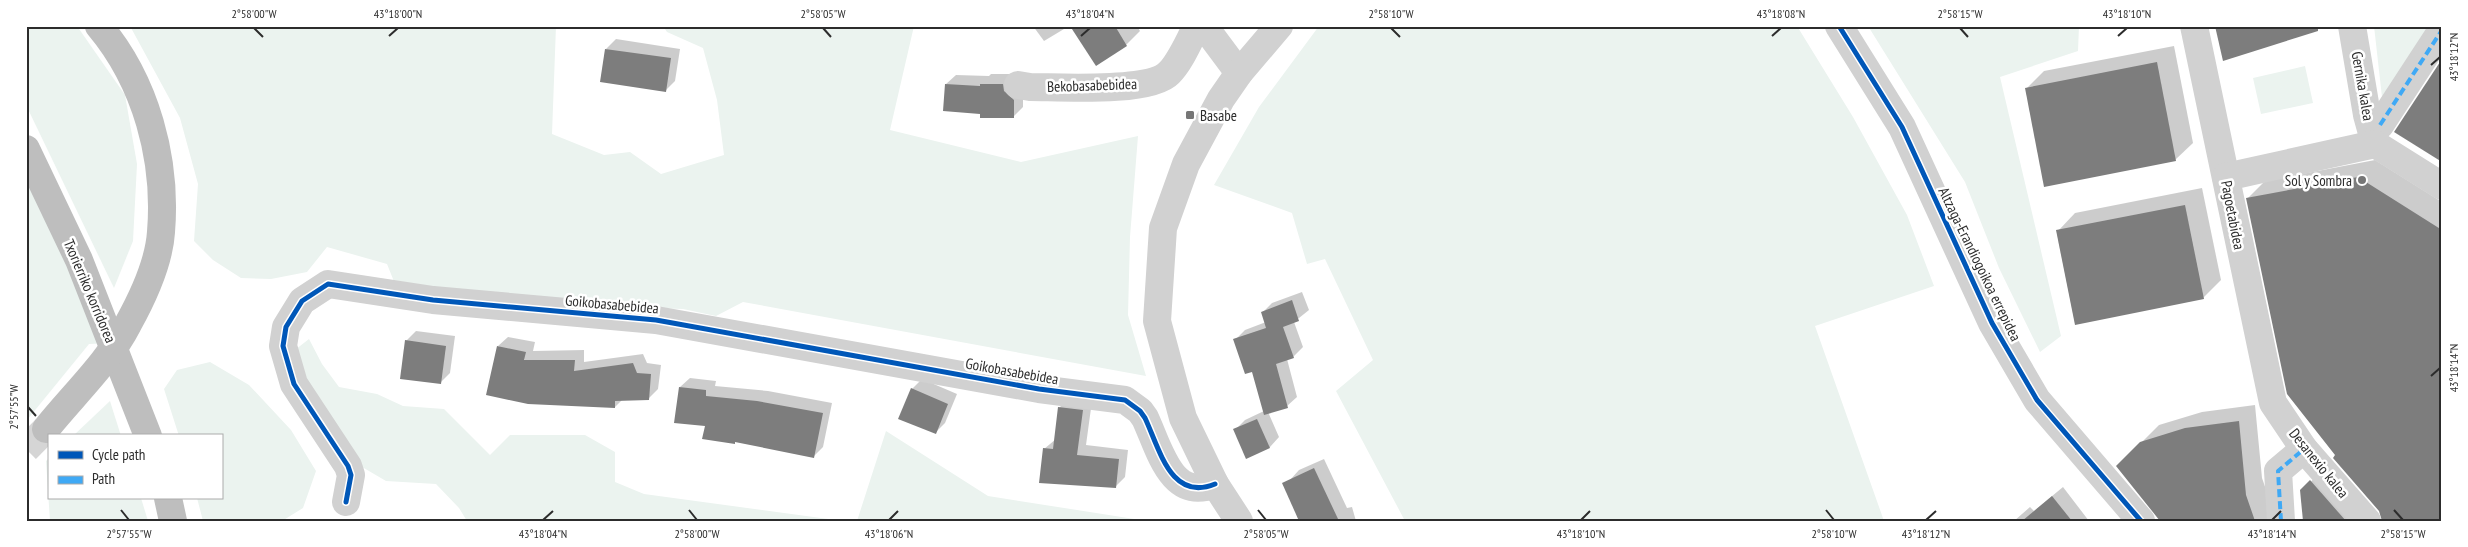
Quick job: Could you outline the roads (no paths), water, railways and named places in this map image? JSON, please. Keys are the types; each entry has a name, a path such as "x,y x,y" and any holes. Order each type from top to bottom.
{"highway":[{"path":"46,429 98,367 127,326 153,270 161,233 162,174 151,126 141,96 114,44 99,26"},
{"name":"Txorierriko korridorea","path":"26,149 79,260 147,434"},
{"path":"168,500 173,521"}],"street":[{"name":"Bekobasabebidea","path":"1018,85 1030,87 1119,87 1156,82 1170,73 1197,26"},
{"path":"1204,26 1238,74"},
{"path":"1238,521 1215,484 1183,418 1157,321 1163,228 1186,164 1238,74 1279,26"},
{"name":"Altzaga-Erandiogoikoa errepidea","path":"1839,26 1902,127 1992,323 2037,400 2141,521"},
{"name":"Pagoetabidea","path":"2194,26 2273,403"},
{"name":"Gernika kalea","path":"2352,26 2367,115 2378,135"},
{"path":"2226,176 2378,135 2442,30"},
{"path":"2378,135 2442,186"},
{"name":"Goikobasabebidea","path":"346,502 351,475 348,466 294,384 283,346 286,328 302,301 328,284 433,300 656,320 1039,389 1125,400 1140,411 1176,480 1192,489 1202,489 1215,484"},
{"name":"Desanexio kalea","path":"2273,403 2304,449 2367,521"},
{"path":"2281,521 2278,471 2304,449"}],"tunnel":[{"path":"26,449 46,429"}],"place":[{"name":"Basabe","path":"1190,115"},
{"name":"Sol y Sombra","path":"2362,180"}]}
